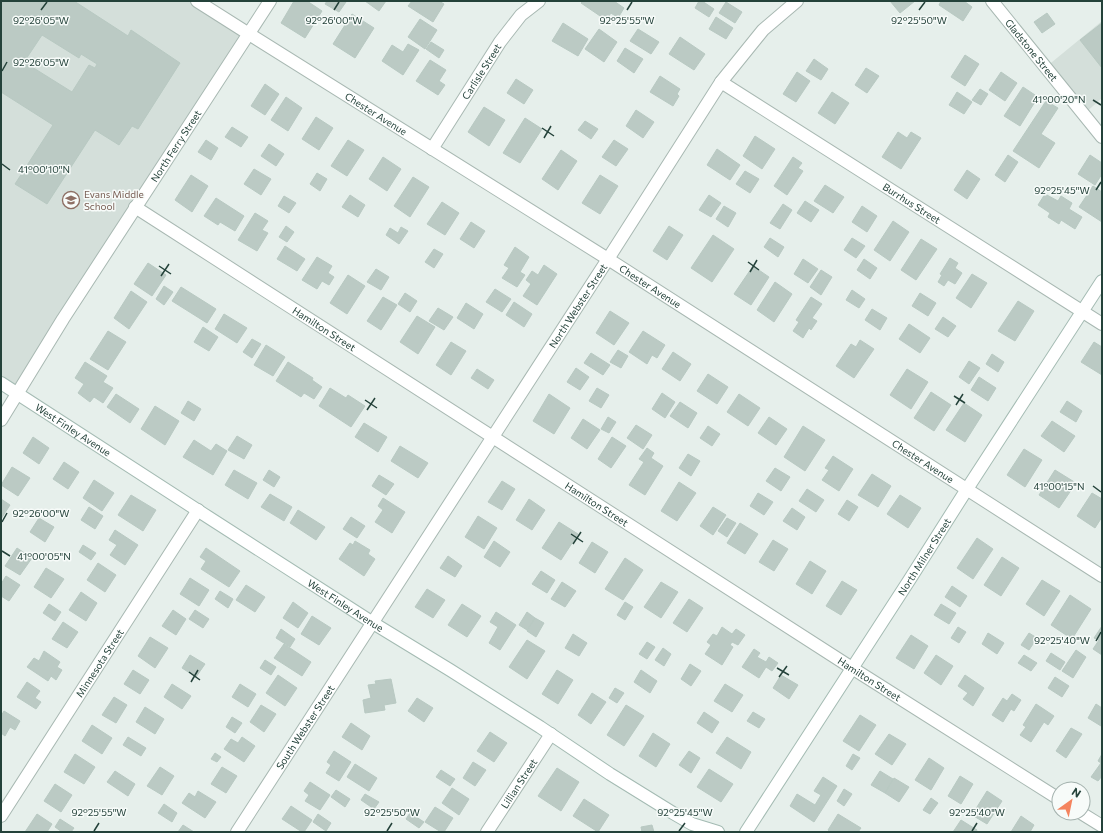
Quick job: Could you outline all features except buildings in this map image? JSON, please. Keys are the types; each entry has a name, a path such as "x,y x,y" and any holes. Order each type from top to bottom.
{"street":[{"name":"Chester Avenue","path":"197,1 608,259 1102,576"},
{"name":"North Ferry Street","path":"1,420 63,319 270,1"},
{"name":"Carlisle Street","path":"432,149 500,42 521,15 538,1"},
{"name":"North Webster Street","path":"372,623 721,82 763,30 797,1"},
{"name":"Gladstone Street","path":"992,1 1102,137"},
{"name":"Burrhus Street","path":"721,82 1102,324"},
{"name":"Hamilton Street","path":"135,207 852,668 1051,794"},
{"name":"North Milner Street","path":"746,832 1102,281"},
{"name":"West Finley Avenue","path":"1,383 372,623 450,670 696,828 718,832"},
{"name":"Minnesota Street","path":"1,816 198,510"},
{"name":"South Webster Street","path":"237,832 372,623"},
{"name":"Lillian Street","path":"487,832 551,734"},
{"path":"1091,819 1102,826"}],"shaded area":[{"name":"Evans Middle School","path":"1,1 197,1 249,34 18,394 1,383"},
{"path":"1102,21 1102,98 1084,114 1046,67"}],"place":[{"name":"Evans Middle School","path":"71,200"}]}
